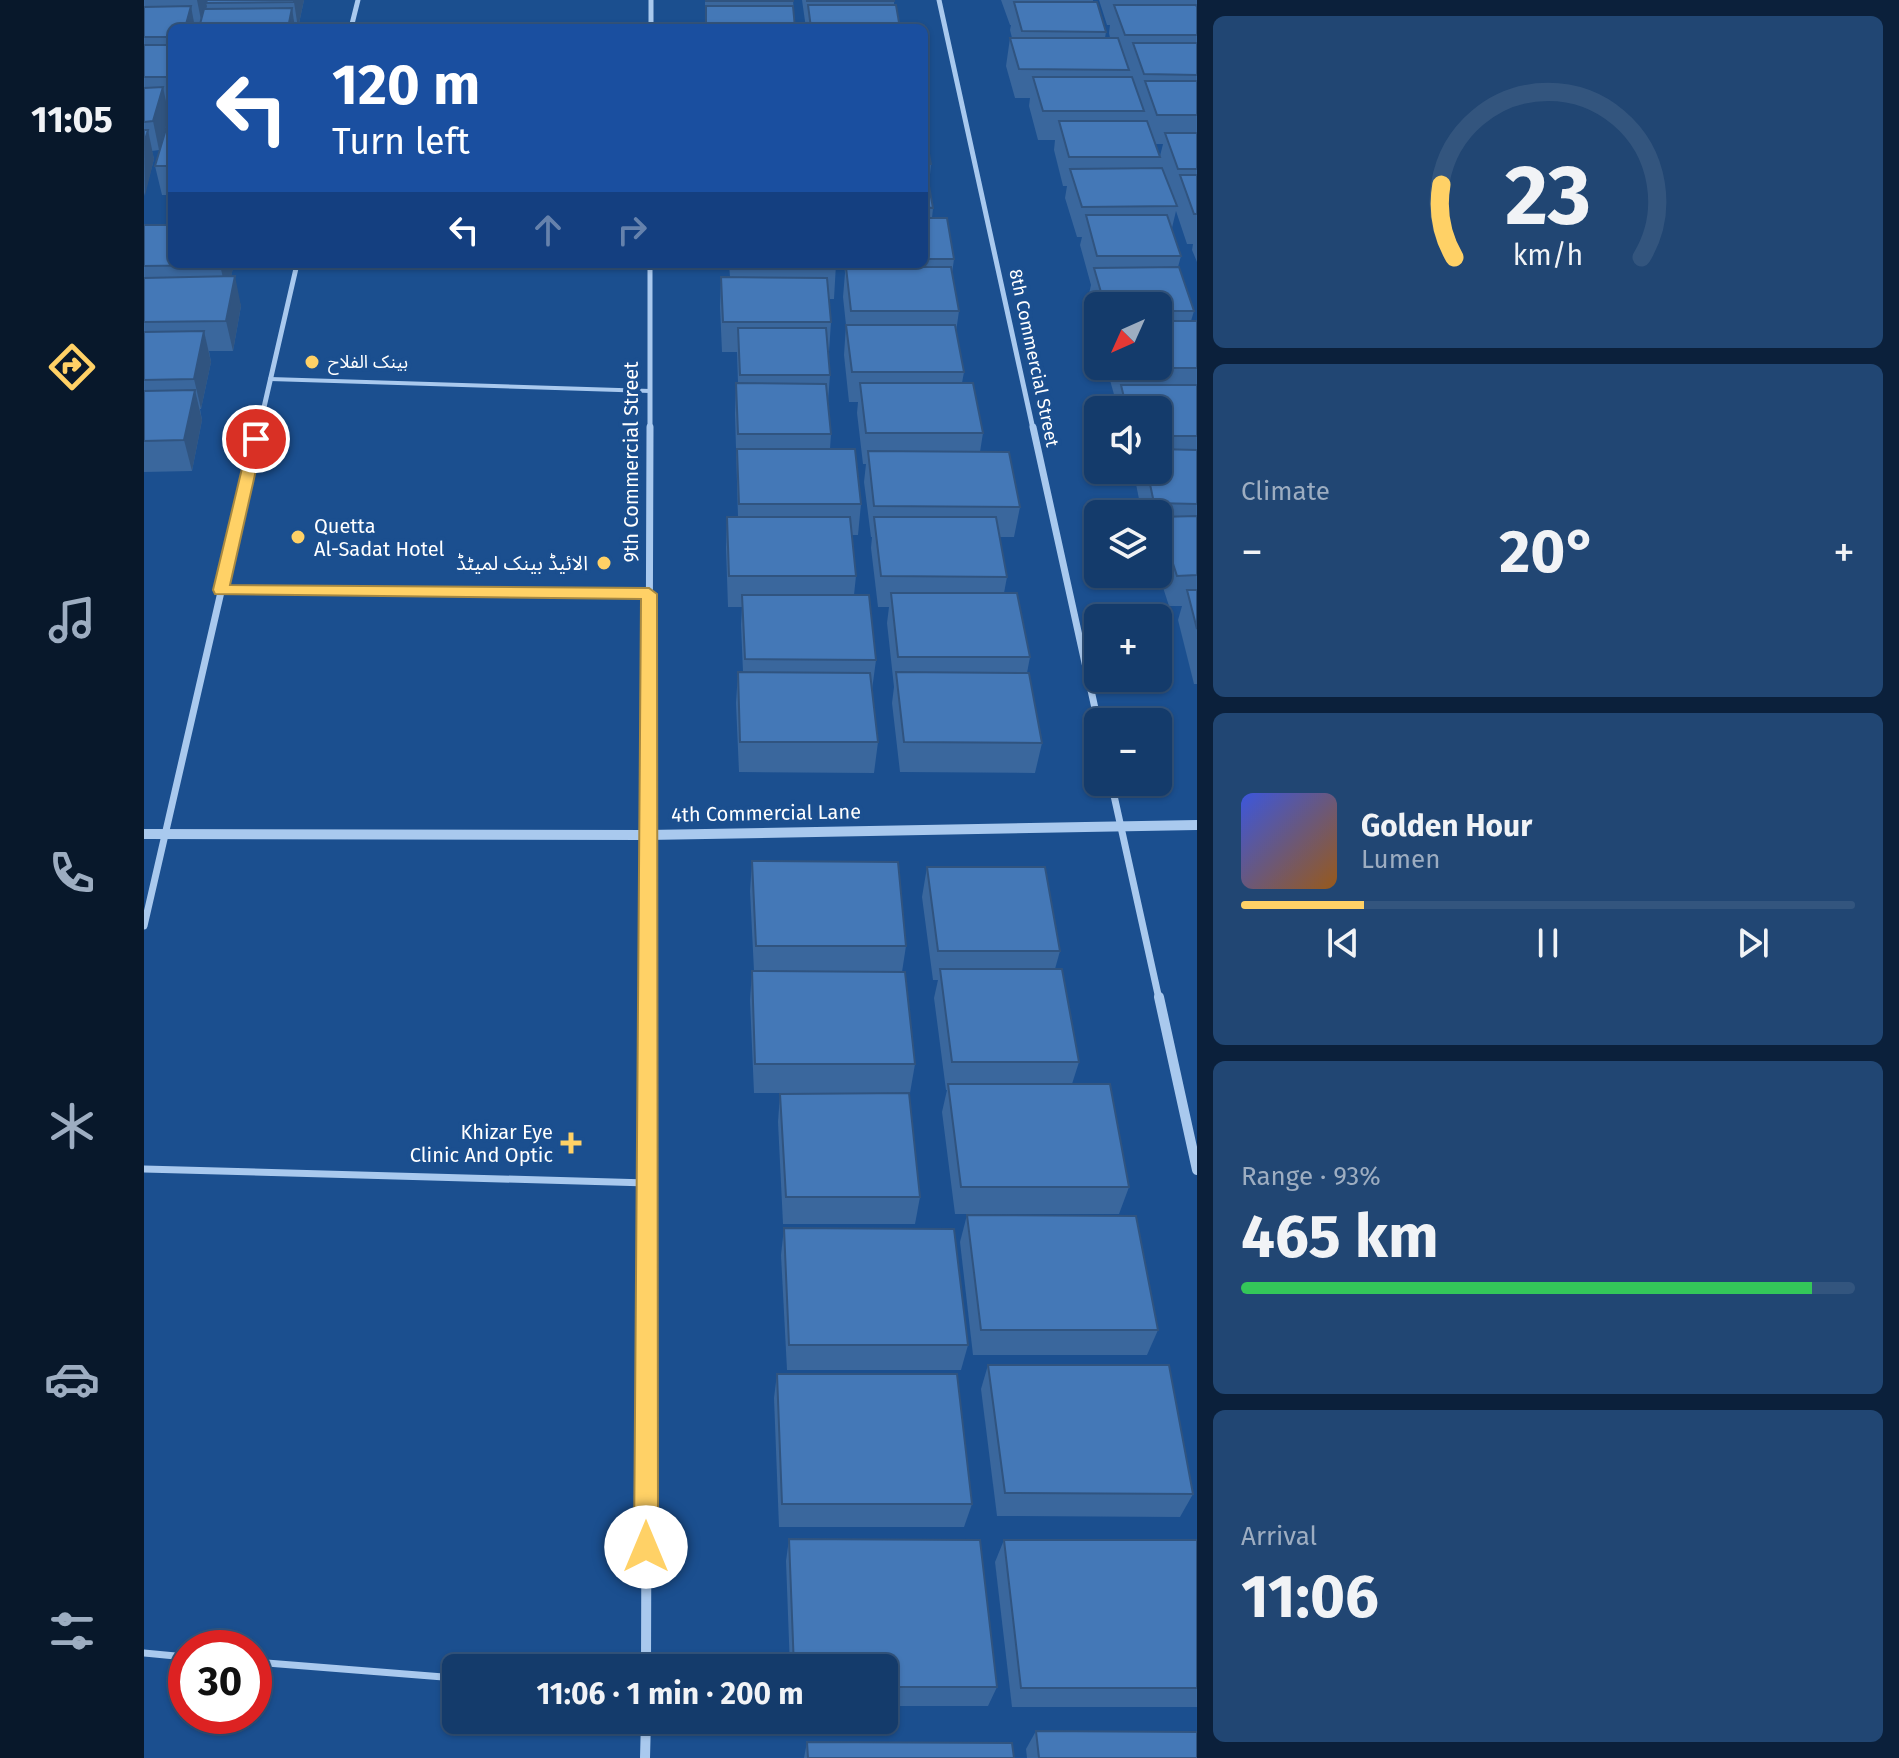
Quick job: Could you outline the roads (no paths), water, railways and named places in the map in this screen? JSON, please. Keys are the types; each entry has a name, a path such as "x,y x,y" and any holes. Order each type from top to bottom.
{"street":[{"path":"352,24 358,0"},
{"path":"651,0 651,24"},
{"name":"8th Commercial Street","path":"939,0 1095,708"},
{"path":"144,926 296,268"},
{"name":"9th Commercial Street","path":"646,1654 650,268"},
{"path":"1114,796 1197,1170"},
{"name":"4th Commercial Lane","path":"144,834 648,835 1197,825"},
{"path":"645,1758 646,1734"}],"lane":[{"path":"270,379 650,391"},
{"path":"221,590 649,594"},
{"path":"144,1169 648,1183"},
{"path":"144,1653 168,1655"},
{"path":"272,1663 442,1677"}],"place":[{"name":"بینک الفلاح","path":"312,362"},
{"name":"Quetta Al-Sadat Hotel","path":"298,537"},
{"name":"الائیڈ بینک لمیٹڈ","path":"604,563"},
{"name":"Khizar Eye Clinic And Optic","path":"571,1143"}]}
